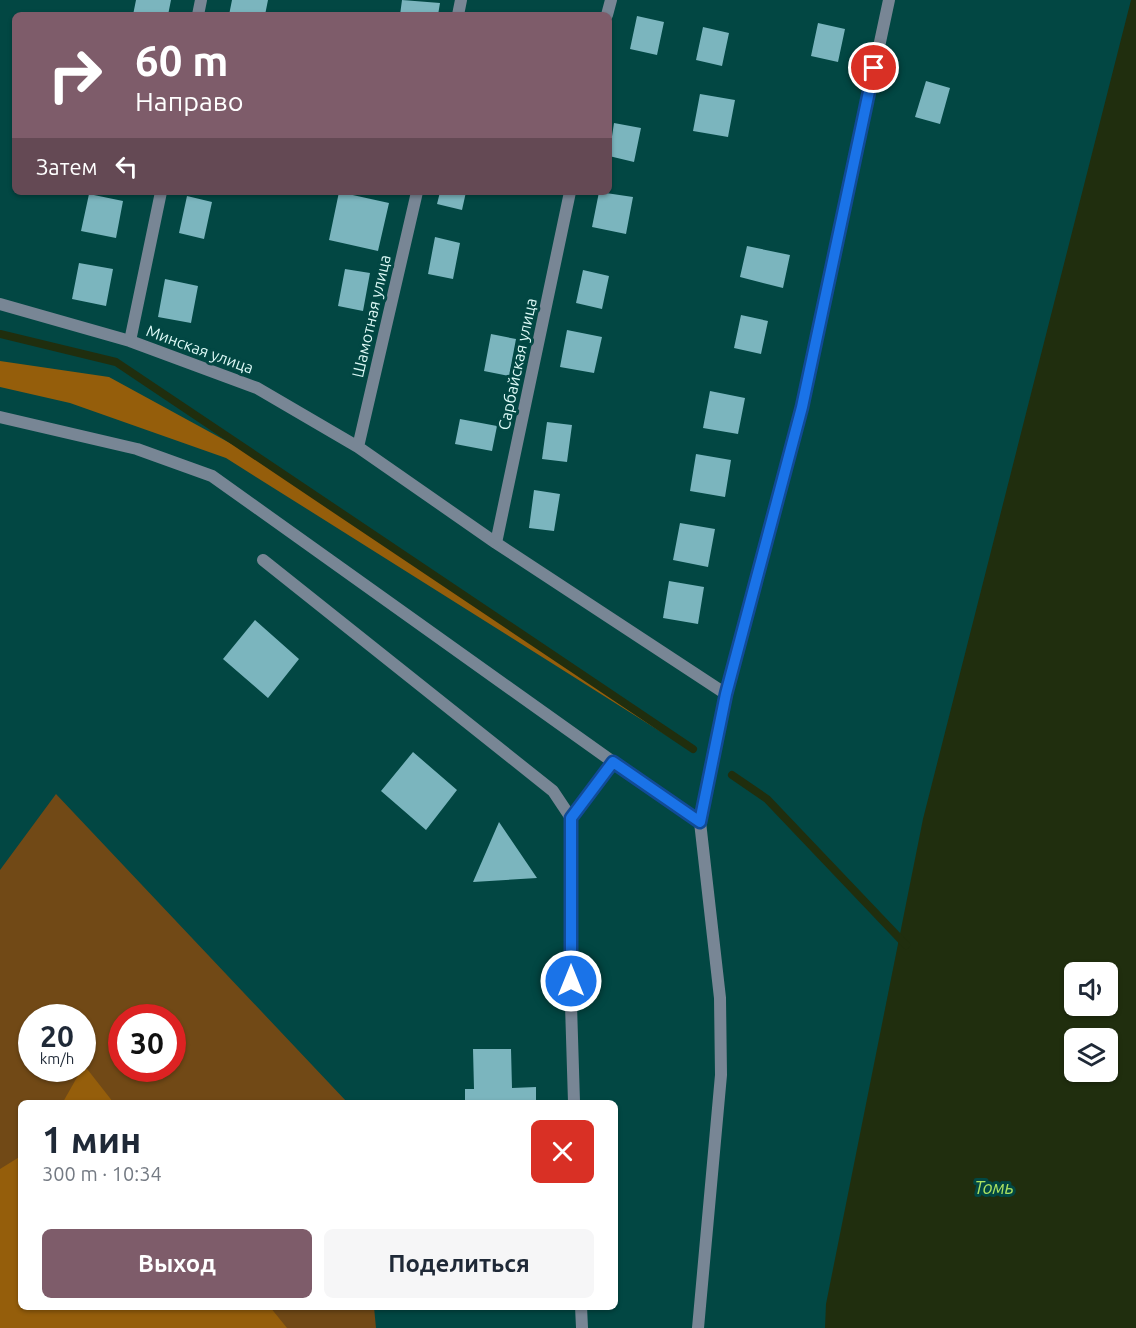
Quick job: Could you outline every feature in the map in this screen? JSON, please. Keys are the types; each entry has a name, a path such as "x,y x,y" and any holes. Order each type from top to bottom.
{"street":[{"path":"698,1328 721,1074 720,998 700,822 726,694 802,407 889,0"},
{"name":"Минская улица","path":"160,195 130,341 257,388 358,447 496,543 726,694"},
{"name":"Шамотная улица","path":"358,447 416,195"},
{"name":"Сарбайская улица","path":"496,543 569,195"},
{"path":"0,304 130,341"},
{"path":"0,417 137,448 212,476 700,822"},
{"path":"263,560 553,791 571,818 571,1005 574,1100"},
{"path":"571,818 613,762"},
{"path":"581,1310 582,1328"}],"shaded area":[{"path":"0,361 109,377 296,479 685,747 226,458 70,403 0,387"},
{"path":"56,794 345,1100 18,1100 18,1310 374,1310 376,1328 0,1328 0,870"},
{"path":"96,1080 111,1100 64,1100 74,1082"},
{"path":"18,1158 18,1310 272,1310 287,1328 0,1328 0,1169"}],"water":[{"name":"Томь","path":"1131,0 1136,0 1136,1328 825,1328 826,1304 923,819"}],"building":[{"path":"136,0 171,0 169,12 134,12"},
{"path":"232,0 268,0 266,12 230,12"},
{"path":"402,0 440,3 438,12 400,12"},
{"path":"637,16 664,22 657,55 630,49"},
{"path":"818,23 845,29 838,62 811,56"},
{"path":"703,27 729,33 722,66 696,60"},
{"path":"926,81 950,88 940,124 915,117"},
{"path":"700,94 735,100 728,137 693,131"},
{"path":"614,123 641,128 634,162 612,157"},
{"path":"612,194 633,197 626,234 592,227 598,195"},
{"path":"89,195 123,201 116,238 81,231"},
{"path":"338,195 353,195 389,203 378,251 329,240"},
{"path":"439,195 465,195 462,210 437,204"},
{"path":"187,196 212,202 204,239 179,233"},
{"path":"435,237 460,243 453,279 428,274"},
{"path":"747,246 790,255 783,288 740,277"},
{"path":"79,263 113,269 106,306 72,299"},
{"path":"345,269 370,273 363,311 338,306"},
{"path":"583,270 609,276 602,309 576,303"},
{"path":"165,279 198,286 191,323 158,317"},
{"path":"741,315 768,321 761,354 734,348"},
{"path":"567,330 602,337 594,373 560,367"},
{"path":"491,334 516,339 509,376 484,371"},
{"path":"710,391 745,398 738,434 703,428"},
{"path":"460,419 497,426 492,451 455,444"},
{"path":"547,422 572,425 567,462 542,459"},
{"path":"696,454 731,460 725,497 690,491"},
{"path":"534,490 560,494 554,531 529,528"},
{"path":"680,523 715,529 708,567 673,560"},
{"path":"669,581 704,587 698,624 663,618"},
{"path":"255,620 299,659 268,698 223,659"},
{"path":"413,752 457,790 426,830 381,791"},
{"path":"499,822 537,878 473,882"},
{"path":"473,1049 511,1049 512,1088 536,1087 536,1100 465,1100 465,1089 474,1089"}],"waterway":[{"path":"0,334 116,362 693,749"},
{"path":"732,775 767,799 906,945"}],"route":[{"path":"571,981 571,818 613,762 700,822 726,694 802,407 874,68"}]}
